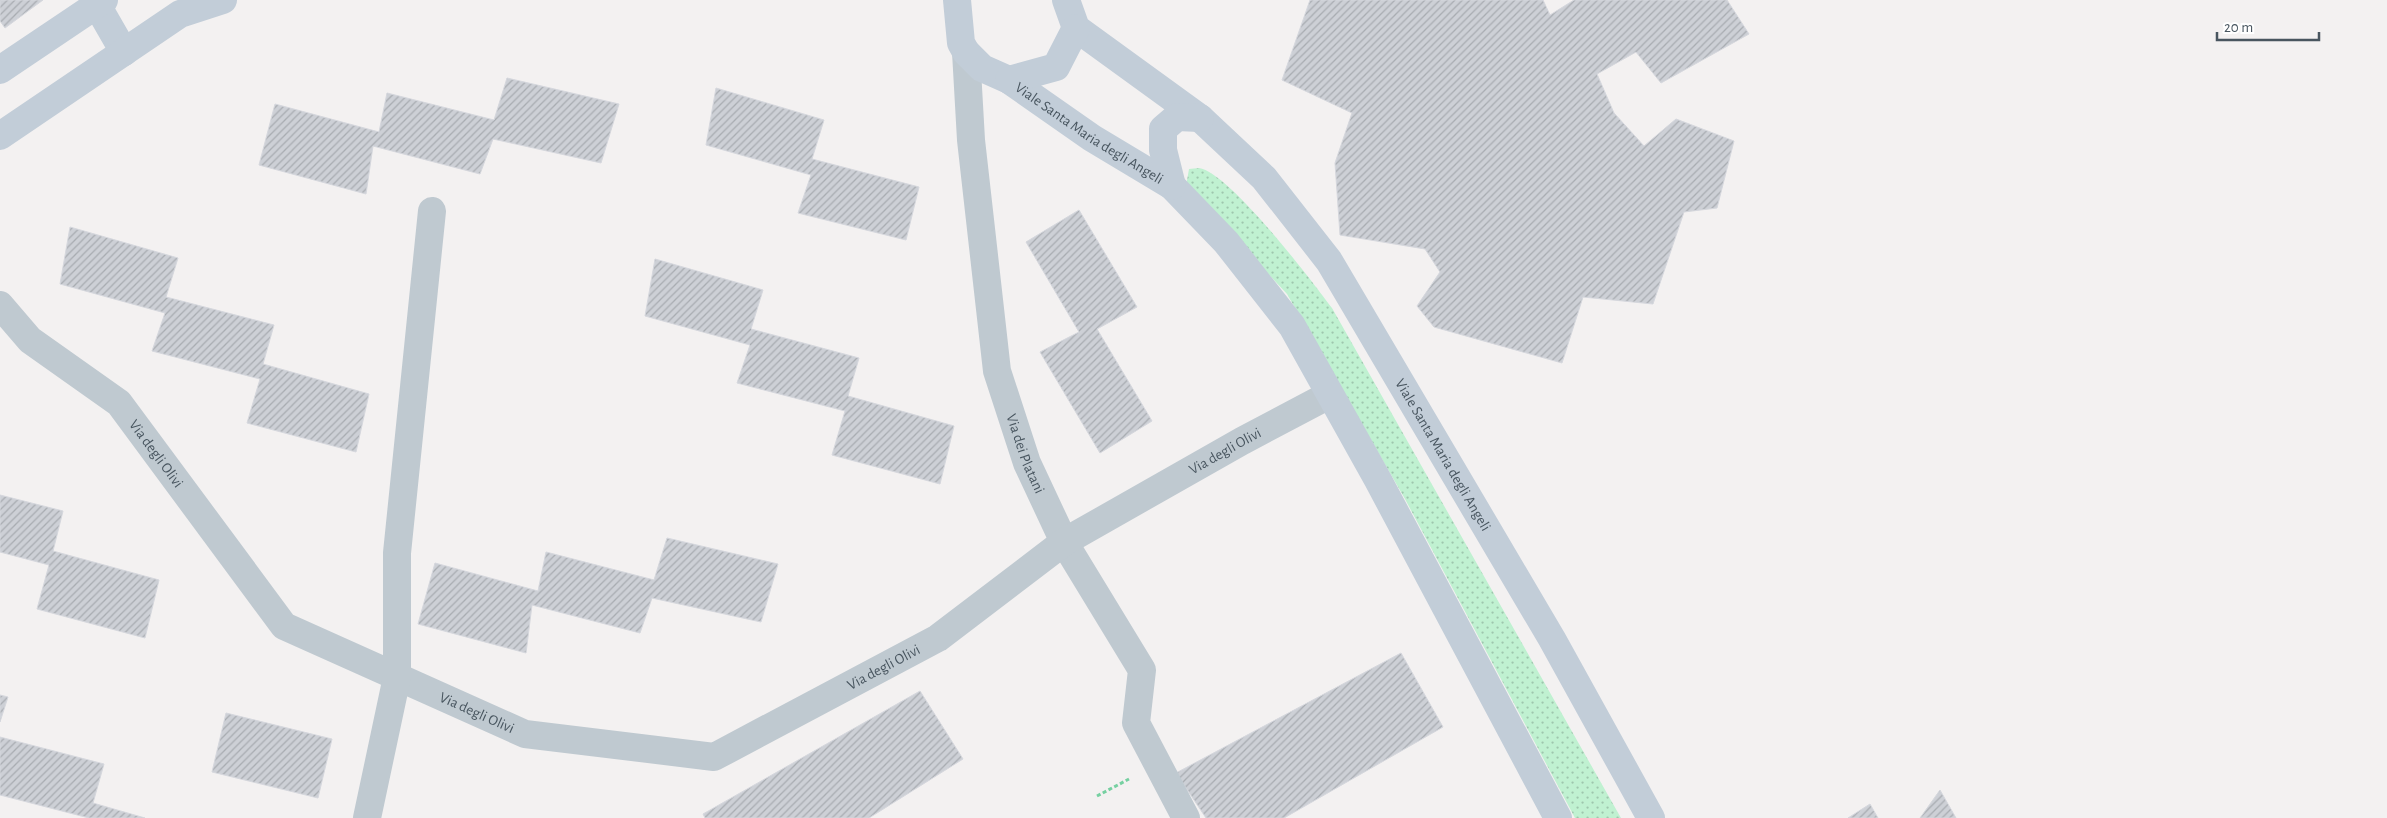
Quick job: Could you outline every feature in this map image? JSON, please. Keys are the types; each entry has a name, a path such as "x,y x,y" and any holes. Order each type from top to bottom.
{"street":[{"path":"0,136 180,14 223,0"},
{"path":"936,0 958,11 961,43 966,52"},
{"path":"1066,0 1076,28"},
{"path":"0,70 100,2 124,52"},
{"name":"Viale Santa Maria degli Angeli","path":"1009,80 1056,67 1076,28 1200,118 1264,178 1329,261 1552,639 1651,818"},
{"name":"Viale Santa Maria degli Angeli","path":"966,52 982,68 1009,80 1092,138 1172,186 1226,242 1292,326 1378,480 1558,818"},
{"name":"Via dei Platani","path":"966,52 971,140 997,371 1027,463 1064,542 1142,670 1136,723 1186,818"},
{"name":"Viale Santa Maria degli Angeli","path":"1172,186 1163,150 1163,129 1177,116 1200,118"},
{"path":"368,818 397,677 397,553 432,211"},
{"name":"Via degli Olivi","path":"0,305 30,340 119,403 284,626 526,734 714,757 938,638 1064,542 1242,441 1329,395"}],"path":[{"path":"1097,796 1137,774"}],"green space":[{"path":"1199,168 1212,174 1249,207 1289,252 1332,308 1621,818 1575,818 1405,499 1287,294 1186,186 1189,169"}],"building":[{"path":"0,0 43,0 5,28 0,21"},
{"path":"1310,0 1543,0 1550,15 1574,0 1727,0 1749,34 1661,83 1636,52 1597,74 1614,113 1644,146 1676,119 1734,141 1717,208 1684,212 1653,304 1583,297 1562,363 1434,327 1417,306 1440,272 1425,249 1340,235 1335,163 1352,113 1282,80"},
{"path":"507,78 619,104 601,163 493,139 480,174 373,146 366,194 259,165 275,104 379,132 387,93 494,120"},
{"path":"716,88 824,120 812,159 919,187 906,240 798,213 811,175 706,145"},
{"path":"1079,210 1137,307 1097,329 1152,421 1100,453 1040,352 1079,332 1026,242"},
{"path":"70,227 178,258 166,297 274,325 263,364 369,394 356,452 247,423 260,379 152,351 165,313 60,284"},
{"path":"655,259 763,290 751,329 859,358 848,396 954,426 940,484 832,455 845,411 737,383 750,345 645,316"},
{"path":"0,495 63,511 53,551 159,580 145,638 37,609 49,565 0,552"},
{"path":"667,538 778,564 761,622 652,598 640,633 532,605 526,653 418,624 435,563 538,591 546,552 654,580"},
{"path":"1401,653 1443,727 1284,818 1206,818 1176,773"},
{"path":"920,691 963,759 869,818 705,818 703,814"},
{"path":"0,695 8,697 0,722"},
{"path":"226,713 332,739 318,798 212,772"},
{"path":"0,737 104,764 93,803 145,818 89,818 0,795"},
{"path":"1940,790 1956,818 1920,818"},
{"path":"1870,804 1878,818 1848,818"}]}
